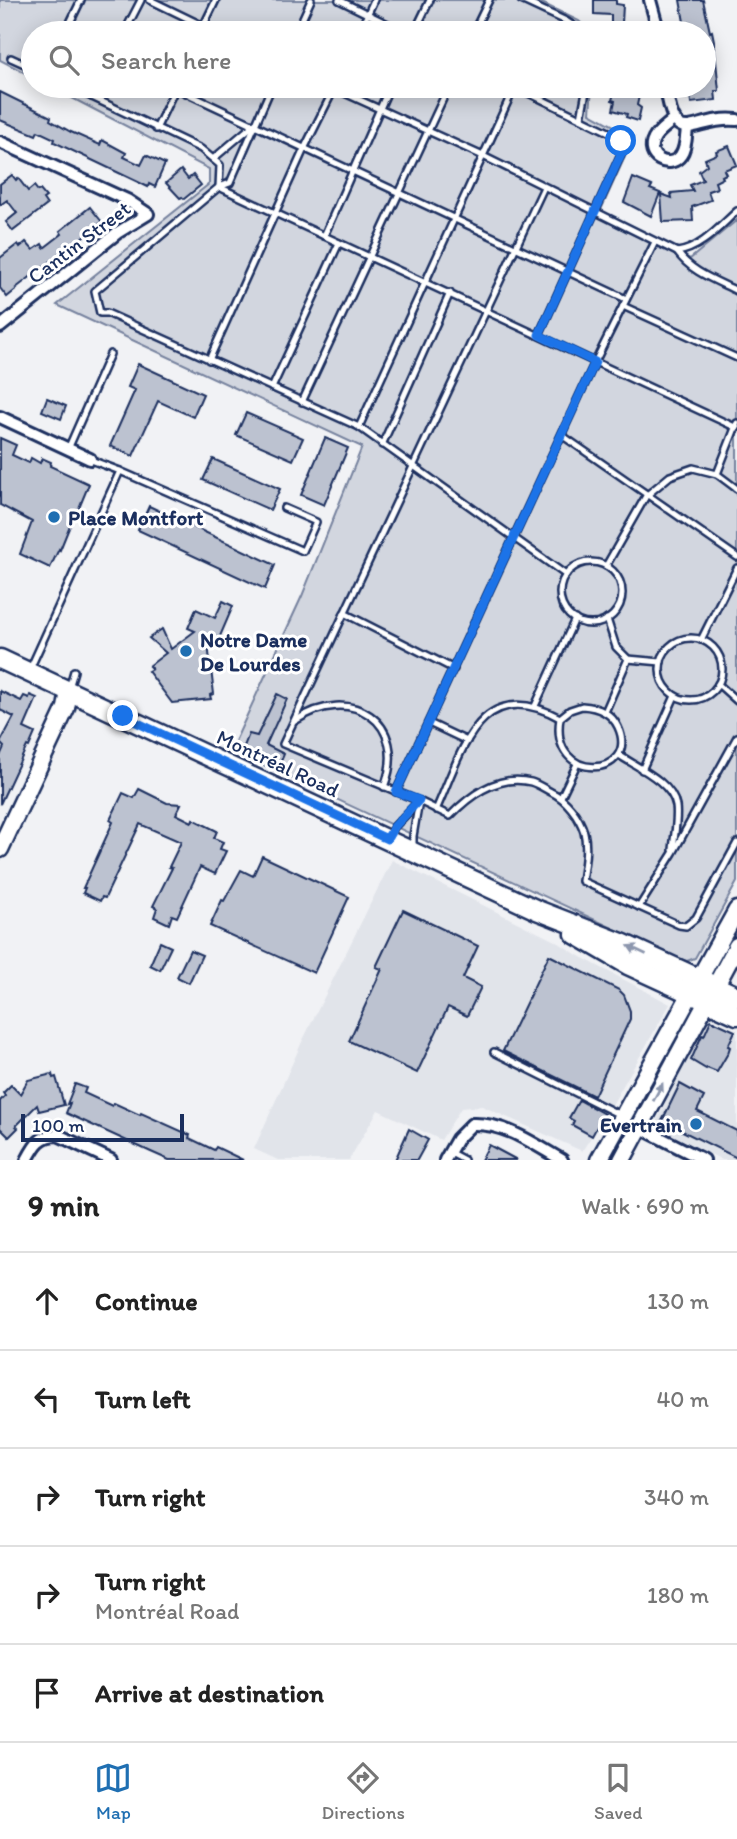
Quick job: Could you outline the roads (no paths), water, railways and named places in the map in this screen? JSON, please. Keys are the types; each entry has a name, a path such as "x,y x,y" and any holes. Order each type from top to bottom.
{"main road":[{"name":"Montréal Road","path":"0,659 537,910 628,965 712,994 737,1016"},
{"path":"0,849 66,708 69,691"},
{"path":"599,1160 737,910"},
{"path":"622,1160 737,946"},
{"name":"Montréal Road","path":"712,994 737,996"}],"street":[{"path":"650,0 656,21"},
{"path":"668,98 673,120 678,126 687,128 729,119 737,120"},
{"path":"673,120 652,141 651,150 654,157 668,163 675,161 682,154 687,128"},
{"path":"0,155 5,144"},
{"name":"Cantin Street","path":"0,327 117,233 148,214 127,200 5,144"},
{"path":"0,417 90,459"},
{"path":"447,1156 472,1124 488,1124 505,1128 562,1160"},
{"path":"639,1127 704,1160"},
{"path":"27,1160 37,1142 58,1135 111,1160"}],"lane":[{"path":"71,21 81,0"},
{"path":"130,21 141,0"},
{"path":"150,0 186,21"},
{"path":"206,21 216,0"},
{"path":"301,21 311,0"},
{"path":"339,0 382,21"},
{"path":"365,21 374,0"},
{"path":"420,21 430,0"},
{"path":"479,21 489,0"},
{"path":"522,0 566,21"},
{"path":"11,58 21,63"},
{"path":"94,98 201,149 220,165 219,187"},
{"path":"156,129 169,98"},
{"path":"199,98 567,271 737,358"},
{"path":"266,98 230,183 219,187 95,291 100,313 107,313 359,427 566,575"},
{"path":"209,360 328,98"},
{"path":"356,98 483,156 677,251 696,246 737,211"},
{"path":"324,236 384,98"},
{"path":"302,402 444,98"},
{"path":"359,427 509,98"},
{"path":"539,98 615,135 622,145 621,154 539,335"},
{"path":"581,118 585,98"},
{"path":"213,159 254,124"},
{"path":"219,187 736,426 717,474"},
{"path":"544,187 283,744 419,800 450,816 463,802 484,789 506,781 532,782 561,797 573,811 584,833 586,857 582,881 679,925 691,924 737,843"},
{"path":"396,792 595,362 655,242"},
{"path":"272,388 339,243"},
{"path":"677,251 684,262 695,270 737,291"},
{"path":"382,444 450,293"},
{"path":"68,449 110,354"},
{"path":"562,436 737,557"},
{"path":"90,459 303,551 316,522 284,508"},
{"path":"606,566 646,496 670,476 693,468 717,474 737,489"},
{"path":"28,672 120,471"},
{"path":"589,562 606,566 615,574 622,593 620,603 607,619 587,623 575,619 563,606 561,598 561,587 566,575 579,564 589,562"},
{"path":"701,640 737,568"},
{"path":"344,613 454,669"},
{"path":"535,706 575,619"},
{"path":"607,619 616,647 628,659 661,662"},
{"path":"682,639 701,640 718,654 721,664 718,684 703,698 684,700 667,689 662,680 661,662 666,651 682,639"},
{"path":"606,712 628,659"},
{"path":"69,691 74,670"},
{"path":"718,684 737,701"},
{"path":"642,770 675,696"},
{"path":"436,810 472,730 491,712 516,704 535,706 560,718"},
{"path":"293,723 323,707 341,705 359,709 375,719 386,734 392,752 391,770 384,787"},
{"path":"582,706 606,712 620,731 622,744 619,755 600,767 577,764 560,744 560,718 570,710 582,706"},
{"path":"429,723 467,741"},
{"path":"639,907 673,853 737,737"},
{"path":"619,755 663,786 674,799 676,816 673,853"},
{"path":"561,797 577,764"},
{"path":"387,839 394,827 419,800"},
{"path":"413,851 419,800"},
{"path":"494,1052 622,1116"},
{"path":"447,1156 464,1160"}],"place":[{"name":"Place Montfort","path":"54,517"},
{"name":"Notre Dame De Lourdes","path":"186,651"},
{"name":"Evertrain","path":"696,1124"}]}
